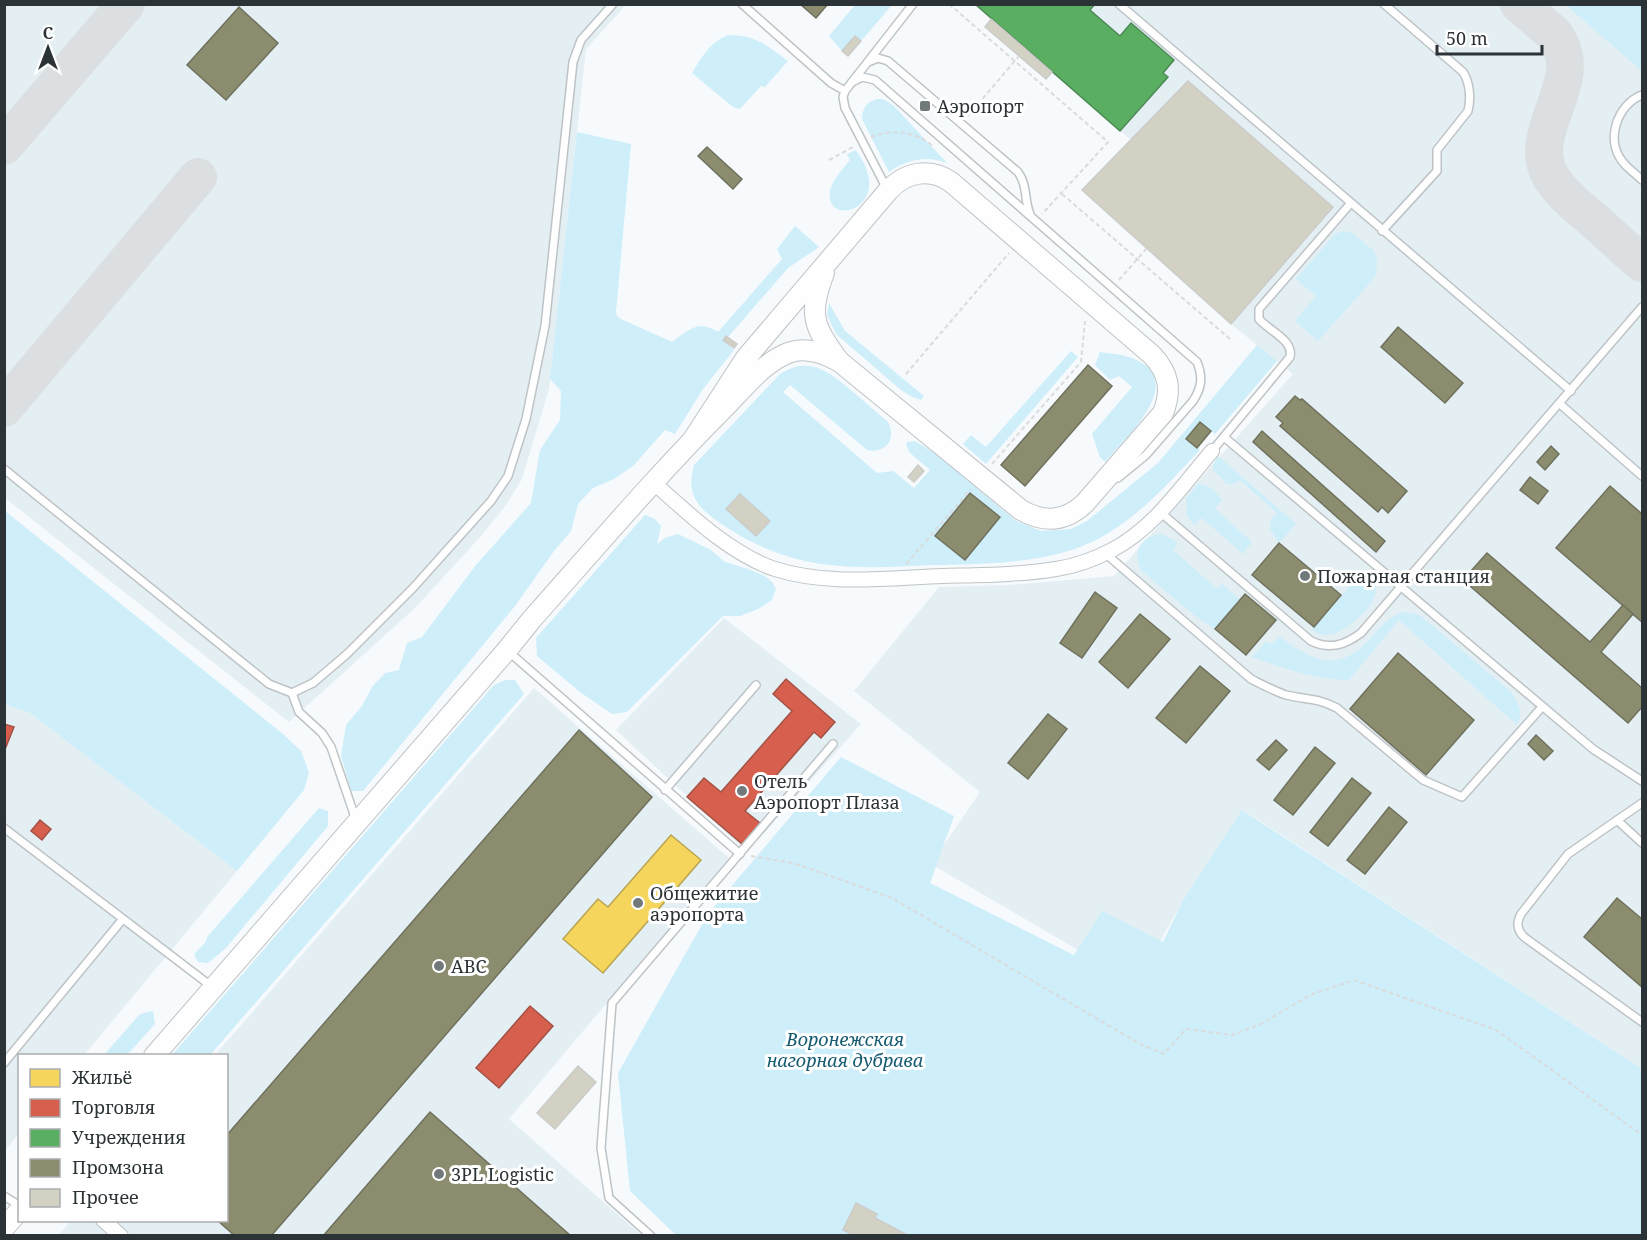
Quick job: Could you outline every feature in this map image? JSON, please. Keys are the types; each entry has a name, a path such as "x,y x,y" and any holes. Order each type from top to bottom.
{"main road":[{"path":"156,1054 532,619 694,438 778,357 804,350 824,353 840,362 1020,510 1042,519 1064,518 1076,512 1085,503 1162,413 1168,396 1166,375 1152,355 951,182 936,174 914,174 903,178 888,191 746,358 694,438"},
{"path":"828,262 814,301 815,317 820,333 840,362"},
{"path":"4,1228 18,1212"}],"street":[{"path":"654,483 700,524 720,538 762,564 794,574 854,579 1027,572 1058,569 1105,553 1127,540 1160,512 1212,452"},
{"path":"105,1222 120,1235"}],"lane":[{"path":"4,469 268,684 292,693 314,683 397,605 473,522 508,476 526,419 545,326 573,62 581,40 613,4"},
{"path":"742,4 831,83 845,91"},
{"path":"888,191 843,103 845,91 913,4"},
{"path":"1119,4 1571,391"},
{"path":"1382,231 1437,171 1437,150 1468,111 1469,106 1468,81 1463,72 1384,4"},
{"path":"868,62 878,58 888,61 1018,172 1025,187 1027,208 1035,220"},
{"path":"852,82 862,76 875,80 1197,362 1202,382 1199,392 1146,455 1085,503"},
{"path":"1642,94 1635,97 1622,111 1614,128 1621,160 1642,180"},
{"path":"1212,452 1291,354 1288,345 1259,319 1259,309 1350,204"},
{"path":"1160,512 1320,645 1336,645 1354,639 1642,307"},
{"path":"1560,404 1642,476"},
{"path":"1224,437 1593,749 1642,781"},
{"path":"1105,553 1251,679 1269,689 1288,695 1322,700 1337,708 1423,780 1462,797 1542,707"},
{"path":"507,650 740,854"},
{"path":"665,790 756,685"},
{"path":"292,693 299,712 322,733 331,747 357,823"},
{"path":"651,1236 609,1198 601,1148 612,1003 833,744"},
{"path":"1642,803 1568,854 1521,914 1518,928 1524,937 1642,1022"},
{"path":"1617,820 1642,843"},
{"path":"4,828 213,988"},
{"path":"4,1063 122,920"},
{"path":"4,1196 18,1205"}],"path":[{"path":"949,4 1108,142 1035,220"},
{"path":"962,124 1019,56"},
{"path":"829,160 880,134 897,132 927,141 938,151 946,142"},
{"path":"1061,194 1230,339"},
{"path":"906,374 1019,241"},
{"path":"906,564 1081,362 1085,319"},
{"path":"740,854 793,863 892,898 1140,1044 1164,1054 1186,1029 1232,1035 1261,1024 1310,994 1354,980 1496,1030 1642,1135"}],"shaded area":[{"path":"5,5 626,5 586,49 549,389 522,479 506,505 482,535 415,608 289,722 5,498"},
{"path":"975,5 1642,5 1642,1069 1243,810 1182,902 1136,984 931,864 980,792 854,691 939,587 1009,585 1114,576 1293,374 1231,324 1082,190 1131,140"},
{"name":"Отель Аэропорт Плаза","path":"724,618 861,724 747,852 616,730"},
{"path":"534,688 729,858 509,1119 641,1235 58,1236 70,1222 228,1222 228,1054 216,1054"},
{"path":"5,704 30,713 237,871 85,1054 18,1054 18,1134 5,1151"}],"green space":[{"path":"855,5 892,5 861,41 855,36 842,51 829,36"},
{"path":"1566,5 1642,5 1642,71"},
{"path":"728,35 737,35 760,42 788,61 765,87 761,86 740,109 733,107 692,73 711,46"},
{"path":"877,99 883,99 893,105 947,163 931,159 917,160 903,164 889,172 862,119 866,106"},
{"path":"577,132 631,144 616,312 621,319 672,342 699,326 718,332 782,259 777,249 795,226 819,247 788,268 723,340 734,350 703,389 675,434 665,430 633,466 614,479 593,488 578,504 571,531 515,606 363,791 351,791 341,756 346,725 362,706 372,687 385,673 399,670 407,643 422,637 476,565 531,503 540,450 560,420 561,391 550,379"},
{"path":"856,150 866,168 869,185 867,196 852,209 836,208 831,202 831,188 850,160 847,154"},
{"path":"1344,231 1352,233 1374,251 1377,260 1376,276 1318,341 1295,321 1316,296 1296,279 1335,234"},
{"path":"829,303 845,331 924,396 921,400 901,390 836,334 827,315"},
{"path":"1257,345 1277,361 1215,434 1200,423 1187,439 1200,450 1172,480 1142,508 1109,532 1091,542 1055,555 1020,561 967,564 868,567 821,564 784,555 744,538 709,515 693,494 694,465 780,374 791,368 810,366 827,372 888,422 891,434 888,444 880,450 867,450 790,385 783,392 877,473 893,471 914,488 930,470 909,452 907,442 915,441 939,456 1016,521 1041,531 1071,529 1087,521 1158,463"},
{"path":"1071,351 1078,357 986,464 963,444 971,435 986,447"},
{"path":"1100,352 1132,358 1148,368 1155,380 1154,394 1148,409 1105,462 1100,457 1092,434 1132,387 1119,376 1110,380 1095,365"},
{"path":"1218,456 1296,524 1279,543 1270,529 1271,520 1277,513 1240,480 1234,484 1227,484 1213,470"},
{"path":"1198,484 1206,485 1214,491 1222,500 1215,509 1252,542 1243,554 1202,518 1194,525 1187,516 1186,499"},
{"path":"5,511 283,734 301,751 309,773 304,790 237,871 30,713 5,704"},
{"path":"645,515 655,519 661,526 657,544 665,538 678,534 711,550 725,562 765,576 776,589 772,600 758,609 740,616 723,616 627,712 612,714 580,692 537,656 536,638"},
{"path":"1161,534 1173,539 1178,544 1173,550 1217,589 1222,584 1240,600 1215,629 1194,615 1142,571 1137,558 1140,547 1148,538"},
{"path":"1366,569 1372,576 1376,590 1368,608 1351,624 1335,634 1323,635 1311,629"},
{"path":"1404,612 1421,616 1510,691 1519,707 1520,715 1517,725 1399,620 1349,680 1312,676 1252,657 1266,641 1271,644 1280,637 1315,658 1337,660 1348,657 1386,622"},
{"path":"505,680 515,680 524,694 211,1054 173,1054 494,685"},
{"name":"Воронежская нагорная дубрава","path":"841,757 954,816 930,883 1074,955 1102,911 1163,942 1182,902 1242,810 1642,1069 1642,1235 676,1235 630,1191 618,1073 708,914"},
{"path":"319,808 328,811 328,826 226,948 208,963 198,962 194,954 205,943 208,936"},
{"path":"153,1011 155,1024 128,1054 105,1054 140,1014"}],"building: Жильё":[{"name":"Общежитие аэропорта","path":"671,835 701,860 603,973 563,939 598,899 608,907"}],"building: Торговля":[{"path":"786,679 835,722 821,738 814,732 745,811 760,823 742,844 687,797 704,778 721,792 792,711 773,694"},
{"path":"4,724 14,727 4,752"},
{"path":"40,820 51,829 42,840 31,831"},
{"path":"530,1006 553,1026 499,1088 476,1068"}],"building: Учреждения":[{"path":"975,4 1095,4 1090,10 1120,36 1131,23 1174,60 1163,73 1168,77 1120,131"}],"building: Промзона":[{"path":"800,4 828,4 816,18"},
{"path":"239,7 278,43 226,100 187,65"},
{"path":"707,147 742,179 733,189 698,156"},
{"path":"1398,327 1463,383 1445,403 1381,347"},
{"path":"1088,365 1112,386 1025,486 1001,465"},
{"path":"1295,396 1302,399 1407,491 1388,513 1382,507 1378,512 1280,426 1283,423 1276,417"},
{"path":"1200,422 1211,431 1197,448 1186,439"},
{"path":"1262,431 1385,541 1376,552 1253,442"},
{"path":"1551,446 1559,454 1545,470 1537,462"},
{"path":"1530,477 1548,491 1538,504 1520,490"},
{"path":"1610,486 1642,514 1642,622 1556,548"},
{"path":"970,493 1000,517 965,560 935,536"},
{"path":"1279,543 1341,595 1314,627 1252,575"},
{"path":"1487,553 1590,642 1623,605 1633,614 1601,652 1642,688 1642,707 1628,723 1463,580"},
{"path":"1095,592 1117,608 1082,658 1060,643"},
{"path":"1245,594 1276,620 1246,655 1215,629"},
{"path":"1140,614 1170,639 1128,688 1099,662"},
{"path":"1398,653 1474,720 1426,775 1350,709"},
{"path":"1200,666 1230,691 1186,743 1156,718"},
{"path":"1048,714 1067,729 1028,779 1008,763"},
{"name":"ABC","path":"579,730 652,797 271,1236 235,1236 219,1222 228,1222 228,1134"},
{"path":"1536,735 1553,751 1544,760 1528,744"},
{"path":"1276,740 1287,750 1269,770 1257,760"},
{"path":"1315,747 1335,763 1293,815 1274,800"},
{"path":"1352,778 1371,793 1328,846 1310,832"},
{"path":"1389,807 1407,822 1365,874 1347,860"},
{"path":"1617,898 1642,919 1642,987 1584,937"},
{"name":"3PL Logistic","path":"430,1112 571,1236 323,1236"}],"building: Прочее":[{"path":"991,19 1052,72 1046,79 985,27"},
{"path":"855,36 861,41 848,56 842,51"},
{"path":"1188,81 1333,207 1231,324 1082,190"},
{"path":"726,336 737,344 734,348 723,340"},
{"path":"918,465 924,471 914,482 908,477"},
{"path":"740,494 770,521 756,536 726,509"},
{"path":"578,1066 596,1082 555,1129 537,1113"},
{"path":"856,1203 877,1214 875,1218 909,1236 855,1236 843,1230"}],"taxiway":[{"path":"4,146 126,4"},
{"path":"1519,4 1555,35 1564,53 1565,72 1561,91 1544,147 1546,165 1555,183 1564,194 1642,263"},
{"path":"4,408 198,177"}],"place":[{"name":"Аэропорт","path":"925,106"},
{"name":"Пожарная станция","path":"1305,576"},
{"name":"Отель Аэропорт Плаза","path":"742,791"},
{"name":"Общежитие аэропорта","path":"638,903"},
{"name":"ABC","path":"439,966"},
{"name":"3PL Logistic","path":"439,1174"}]}
